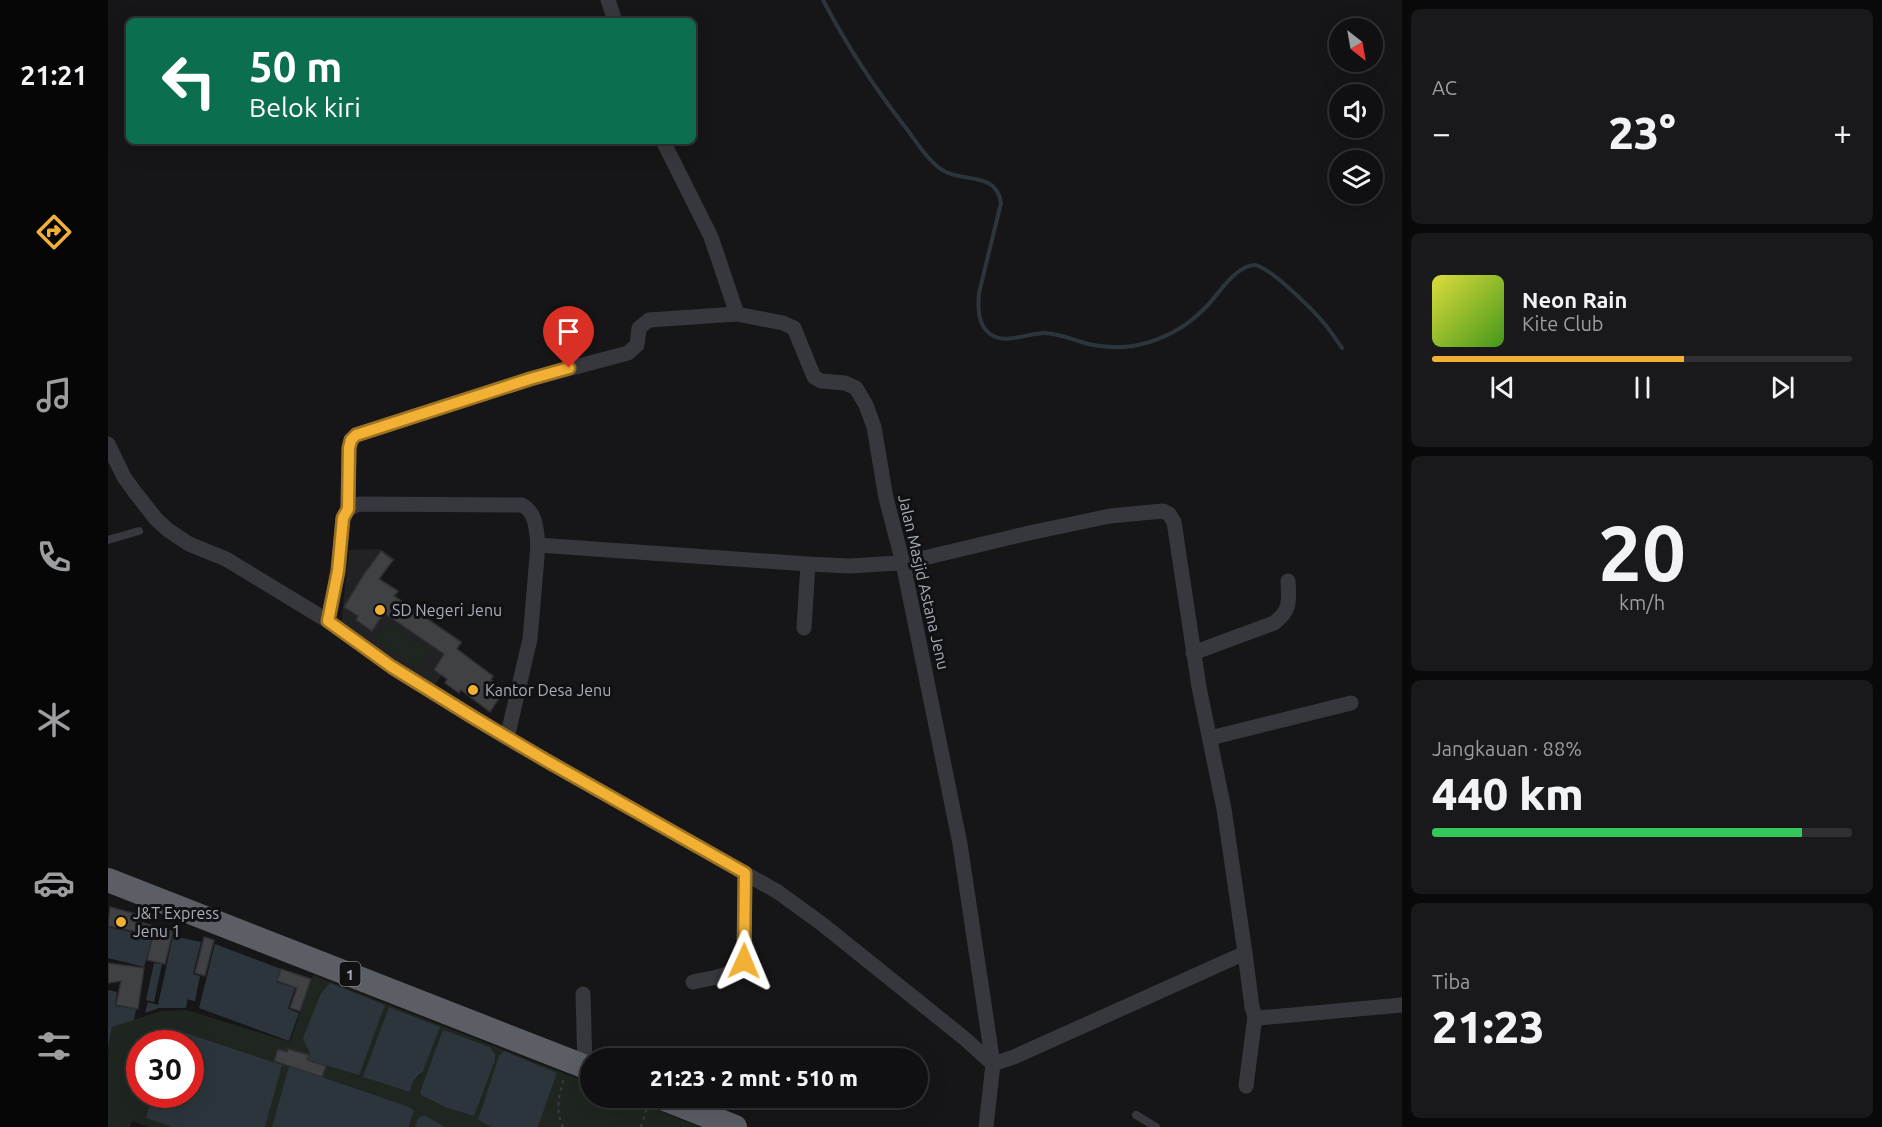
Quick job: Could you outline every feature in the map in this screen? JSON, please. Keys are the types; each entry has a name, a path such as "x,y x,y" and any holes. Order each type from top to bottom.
{"highway":[{"name":"1","path":"108,880 580,1065"},
{"path":"687,1108 735,1127"}],"street":[{"path":"608,0 614,18"},
{"path":"328,621 338,571 343,518 348,509 349,448 351,440 356,435 530,379 628,352 637,345 639,328 649,320 737,314 711,237 664,144"},
{"name":"Jalan Masjid Astana Jenu","path":"737,314 783,323 794,328 814,377 821,381 845,383 856,388 866,405 874,427 886,498 903,563 960,844 993,1064 986,1127"},
{"path":"108,444 124,477 156,519 168,530 189,544 226,559 328,621 392,667 507,738 778,892 807,912 970,1042 993,1064 1014,1057 1245,953"},
{"path":"348,509 359,504 522,505 529,509 535,518 538,545 530,639 507,738"},
{"path":"538,545 850,566 903,563 1110,516 1163,511 1169,514 1174,522 1193,653 1224,809 1255,1016 1246,1086"},
{"path":"804,628 808,564"},
{"path":"1193,653 1274,623 1288,609 1288,581"},
{"path":"1210,738 1351,703"},
{"path":"693,982 730,973 741,967 744,961 745,873"},
{"path":"582,1048 583,994"},
{"path":"1255,1016 1262,1018 1402,1005"}],"lane":[{"path":"108,540 139,531"},
{"path":"1136,1115 1156,1127"}],"path":[{"path":"563,1127 558,1107 580,1069"},
{"path":"641,1127 646,1108"}],"shaded area":[{"name":"SD Negeri Jenu","path":"381,549 395,559 380,579 399,591 396,596 463,642 435,685 341,625 349,550"},
{"path":"389,622 430,651 418,669 376,640"},
{"path":"108,927 152,937 144,967 108,958"},
{"path":"173,936 201,942 193,974 200,976 195,1001 188,998 186,1008 159,1008 145,1013 148,1002 158,1005"},
{"path":"215,944 281,969 276,982 295,988 288,1009 299,1013 289,1041 199,1008"},
{"path":"154,963 162,964 154,1002 146,1000"},
{"path":"313,975 580,1080 580,1108 652,1108 700,1127 538,1127 557,1073 478,1119 491,1127 446,1127 426,1116 418,1118 415,1127 409,1127 414,1110 407,1106 290,1066 272,1127 265,1127 281,1065 204,1039 204,1030 171,1028 170,1030 126,1030 126,1108 149,1108 146,1118 172,1127 149,1127 132,1121 130,1127 108,1127 108,1053 112,1027 161,1011 187,1010 290,1042","holes":["330,983 309,1060 321,993","389,1007 421,1075 413,1081 410,1092","444,1030 493,1050 474,1116 447,1108 421,1095 420,1092"]},
{"path":"330,983 385,1005 359,1075 308,1060 310,1054 303,1038 321,993"},
{"path":"108,990 117,992 115,1006 136,1009 134,1020 112,1027 108,1050"},
{"path":"389,1007 440,1027 423,1071 413,1081 410,1092 363,1077"},
{"path":"444,1030 490,1047 495,1054 495,1060 474,1116 447,1108 421,1095 420,1092"},
{"path":"204,1039 282,1065 265,1127 172,1127 146,1118 149,1108 204,1108"},
{"path":"504,1051 557,1073 538,1127 491,1127 478,1120 499,1056"},
{"path":"290,1066 407,1106 414,1110 409,1127 272,1127"},
{"path":"423,1116 446,1127 415,1127 418,1118"}],"building":[{"path":"381,551 393,560 379,579 398,591 394,596 461,642 457,649 493,676 491,680 505,689 490,712 461,690 459,693 445,683 447,679 434,670 444,654 384,613 372,631 356,620 358,616 344,607"},
{"path":"110,907 136,914 135,921 173,931 165,964 147,960 153,935 108,926"},
{"path":"204,937 214,940 205,976 195,973"},
{"path":"108,963 144,968 138,1009 116,1005 121,981 108,983"},
{"path":"281,969 311,979 300,1011 290,1008 297,988 277,981"},
{"path":"278,1049 287,1052 288,1049 309,1055 307,1060 326,1066 322,1077 274,1061"}],"waterway":[{"path":"823,0 872,82 929,159 947,172 985,181 998,192 1001,203 979,293 981,320 990,334 1009,339 1050,333 1088,344 1110,347 1144,344 1165,336 1188,323 1207,306 1234,275 1254,265 1269,272 1300,299 1326,325 1342,348"}],"place":[{"name":"SD Negeri Jenu","path":"380,610"},
{"name":"Kantor Desa Jenu","path":"473,690"},
{"name":"J&T Express Jenu 1","path":"121,922"}],"route":[{"path":"569,368 356,435 351,440 348,509 343,518 338,571 328,621 392,667 476,719 745,873 744,961"}]}
